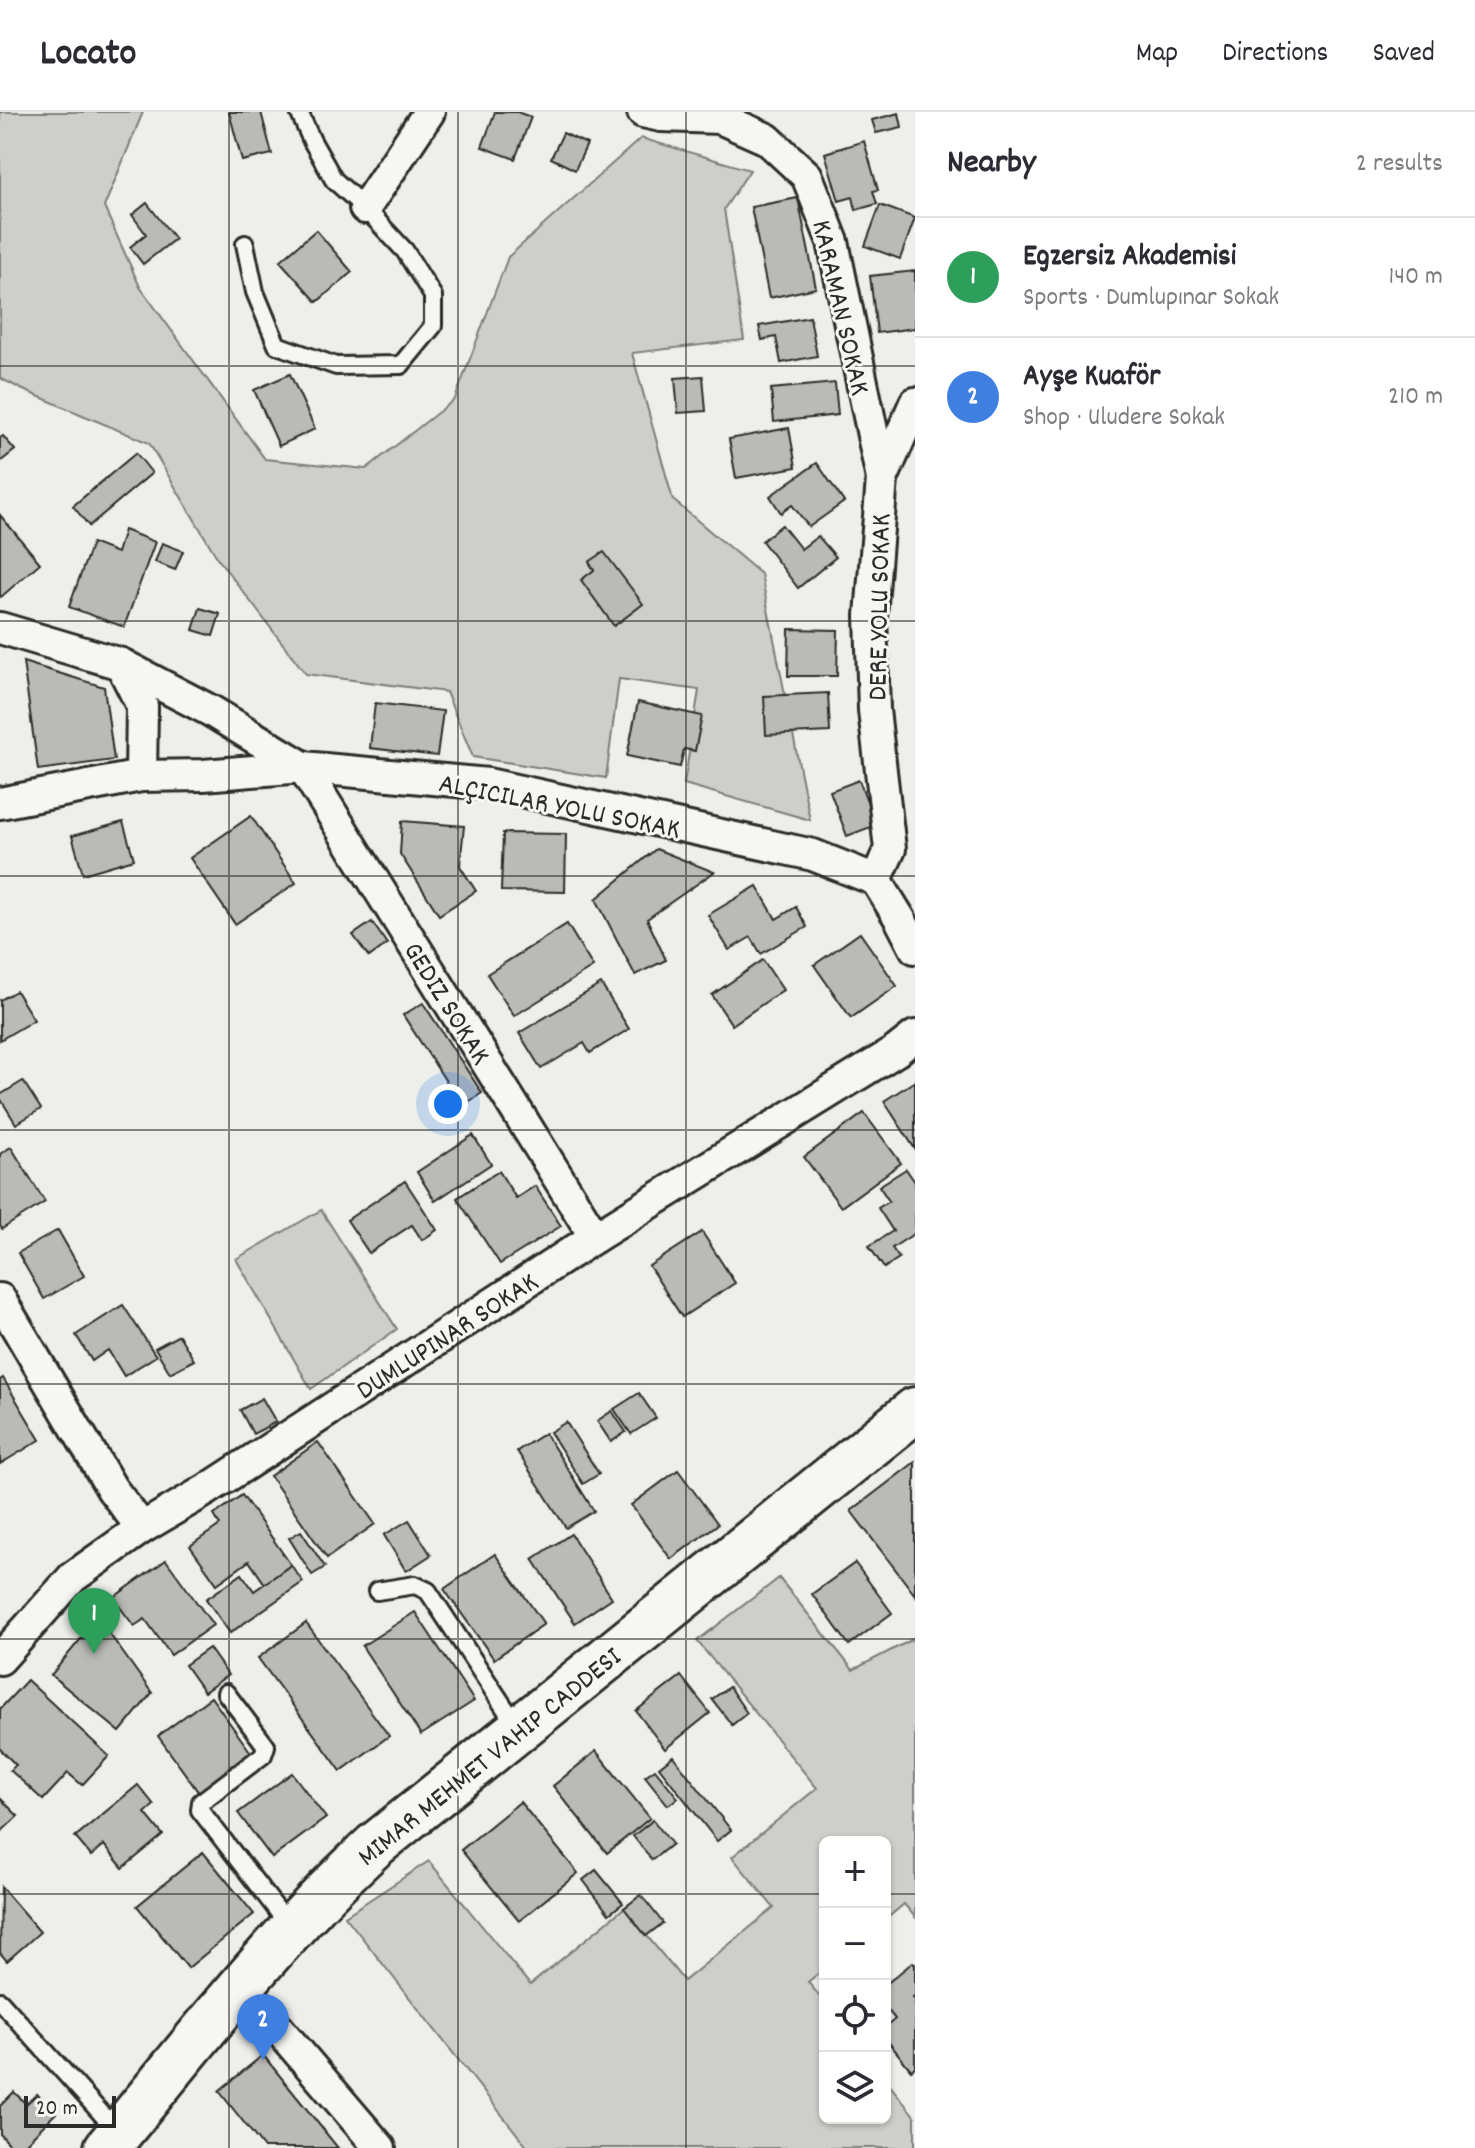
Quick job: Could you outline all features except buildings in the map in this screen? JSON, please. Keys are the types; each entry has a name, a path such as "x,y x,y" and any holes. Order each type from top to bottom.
{"main road":[{"name":"MIMAR MEHMET VAHIP CADDESI","path":"113,2141 314,1904 374,1846 915,1410"}],"street":[{"path":"365,208 429,112"},
{"name":"KARAMAN SOKAK","path":"643,112 661,116 720,118 767,139 807,176 833,242 882,479"},
{"name":"DERE YOLU SOKAK","path":"876,880 890,849 874,710 871,616 882,479 915,403"},
{"path":"0,628 121,664 211,711 303,767"},
{"path":"121,664 142,706 141,776"},
{"path":"0,803 141,776 203,775 303,767 488,784 813,855 876,880 915,948"},
{"name":"GEDIZ SOKAK","path":"303,767 595,1237"},
{"path":"0,1659 73,1577 142,1528 208,1489 595,1237 896,1051 915,1036"},
{"path":"0,1299 112,1489 142,1528"},
{"path":"242,1986 380,2148"}],"lane":[{"path":"245,244 255,292 277,345 336,366 401,365 433,326 433,296 405,251 334,180 299,112"},
{"path":"377,1591 415,1585 428,1591 519,1729"},
{"path":"226,1693 266,1746 263,1755 201,1802 200,1810 292,1929"},
{"path":"0,2001 113,2141"}],"shaded area":[{"path":"0,112 143,112 104,207 140,287 265,459 366,469 455,399 508,257 641,138 750,170 724,209 744,340 632,353 673,500 761,574 810,820 684,784 699,690 619,679 606,778 473,757 446,692 306,674 218,559 149,443 0,378"},
{"path":"321,1210 397,1329 311,1389 236,1259"},
{"path":"779,1578 853,1670 915,1638 915,1917 904,1904 891,1915 891,1836 819,1836 819,1973 808,1982 819,1996 819,2124 891,2124 891,2087 915,2117 915,2148 528,2148 345,1916 429,1861 530,1985 624,1908 684,1981 774,1908 732,1857 817,1788 697,1641"}],"place":[{"name":"Egzersiz Akademisi","path":"94,1654"},
{"name":"Ayşe Kuaför","path":"263,2060"}]}
